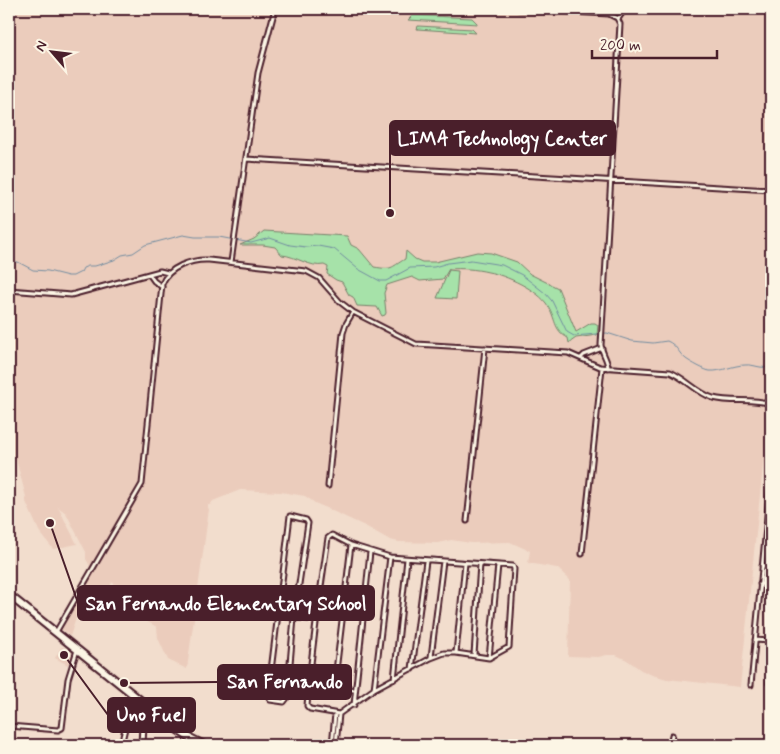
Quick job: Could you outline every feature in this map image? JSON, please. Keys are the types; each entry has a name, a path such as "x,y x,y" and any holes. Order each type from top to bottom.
{"highway":[{"path":"9,595 188,742 204,745"}],"street":[{"path":"231,262 258,73 275,9"},
{"path":"519,9 609,14 618,19 621,27 602,339 602,348 608,362 608,368"},
{"path":"618,19 626,9"},
{"path":"246,159 771,190"},
{"path":"55,632 70,611 142,484 162,287 168,273 176,268 200,260 294,268 308,272 319,278 340,302 353,312 414,344 568,353 602,368 665,371 677,376 713,398 771,404"},
{"path":"9,290 71,295 162,270 168,273"},
{"path":"149,274 162,287"},
{"path":"328,486 343,334 353,312"},
{"path":"467,521 485,348"},
{"path":"581,358 602,348"},
{"path":"582,554 598,386 602,368"},
{"path":"751,684 764,548 770,513 771,477"},
{"path":"290,516 293,516 306,520 308,524 294,618 287,698 284,702 270,700 268,695 277,616 288,519 290,516"},
{"path":"766,531 771,532"},
{"path":"332,535 370,552 406,559 512,566 514,569 509,647 489,658 444,653 374,690 354,705 337,714 310,709 307,706 308,686 328,538 332,535"},
{"path":"334,688 351,545"},
{"path":"764,548 771,548"},
{"path":"354,705 354,690 370,552"},
{"path":"374,690 390,557"},
{"path":"394,679 406,559"},
{"path":"412,669 426,560"},
{"path":"432,658 443,561"},
{"path":"456,653 465,563"},
{"path":"474,656 480,564"},
{"path":"489,658 498,565"},
{"path":"762,566 771,567"},
{"path":"760,584 771,584"},
{"path":"270,615 317,620"},
{"path":"755,640 771,641"},
{"path":"9,726 58,730 62,728 68,679 76,650"},
{"path":"769,683 771,662"},
{"path":"308,686 354,690"},
{"path":"121,745 133,695"},
{"path":"142,745 144,705"},
{"path":"336,745 337,714"},
{"path":"670,745 672,735"},
{"path":"332,745 335,737"}],"shaded area":[{"path":"9,9 771,9 771,419 768,418 740,687 667,679 641,670 616,655 598,657 568,656 570,580 557,568 528,563 530,551 510,542 471,543 451,540 438,543 399,542 390,540 315,503 305,496 281,492 240,490 208,505 187,669 168,660 158,638 157,627 146,621 127,596 112,582 103,607 83,597 70,636 57,626 87,575 90,566 86,559 86,552 66,513 58,507 77,544 53,549 39,531 26,502 16,459 9,450"},
{"path":"62,647 73,656 68,665 55,658"}],"green space":[{"path":"413,15 472,18 478,24 408,20"},
{"path":"418,26 472,29 476,33 417,29"},
{"path":"264,231 347,236 351,245 359,249 374,267 380,268 391,268 405,259 406,251 422,262 435,262 477,252 491,253 517,262 530,274 558,288 576,332 591,323 595,323 598,325 597,335 576,338 569,343 568,338 557,328 551,310 537,294 503,276 468,269 449,269 443,279 420,281 412,277 387,285 384,293 386,313 382,316 377,307 357,306 342,282 327,274 328,267 324,265 314,265 282,255 275,247 240,245 254,239"},
{"path":"449,270 458,271 456,299 437,298"}],"waterway":[{"path":"9,262 18,262 33,270 73,276 88,266 95,266 114,260 122,255 133,253 145,245 183,235 219,237 251,243 270,238 290,245 318,246 334,249 358,269 380,281 386,281 410,268 434,267 471,260 502,265 522,275 552,301 567,332 574,336 607,333 632,341 653,343 667,341 686,359 710,371 741,365 771,366"}],"place":[{"name":"LIMA Technology Center","path":"390,213"},
{"name":"San Fernando Elementary School","path":"50,523"},
{"name":"Uno Fuel","path":"64,655"},
{"name":"San Fernando","path":"124,683"}]}
